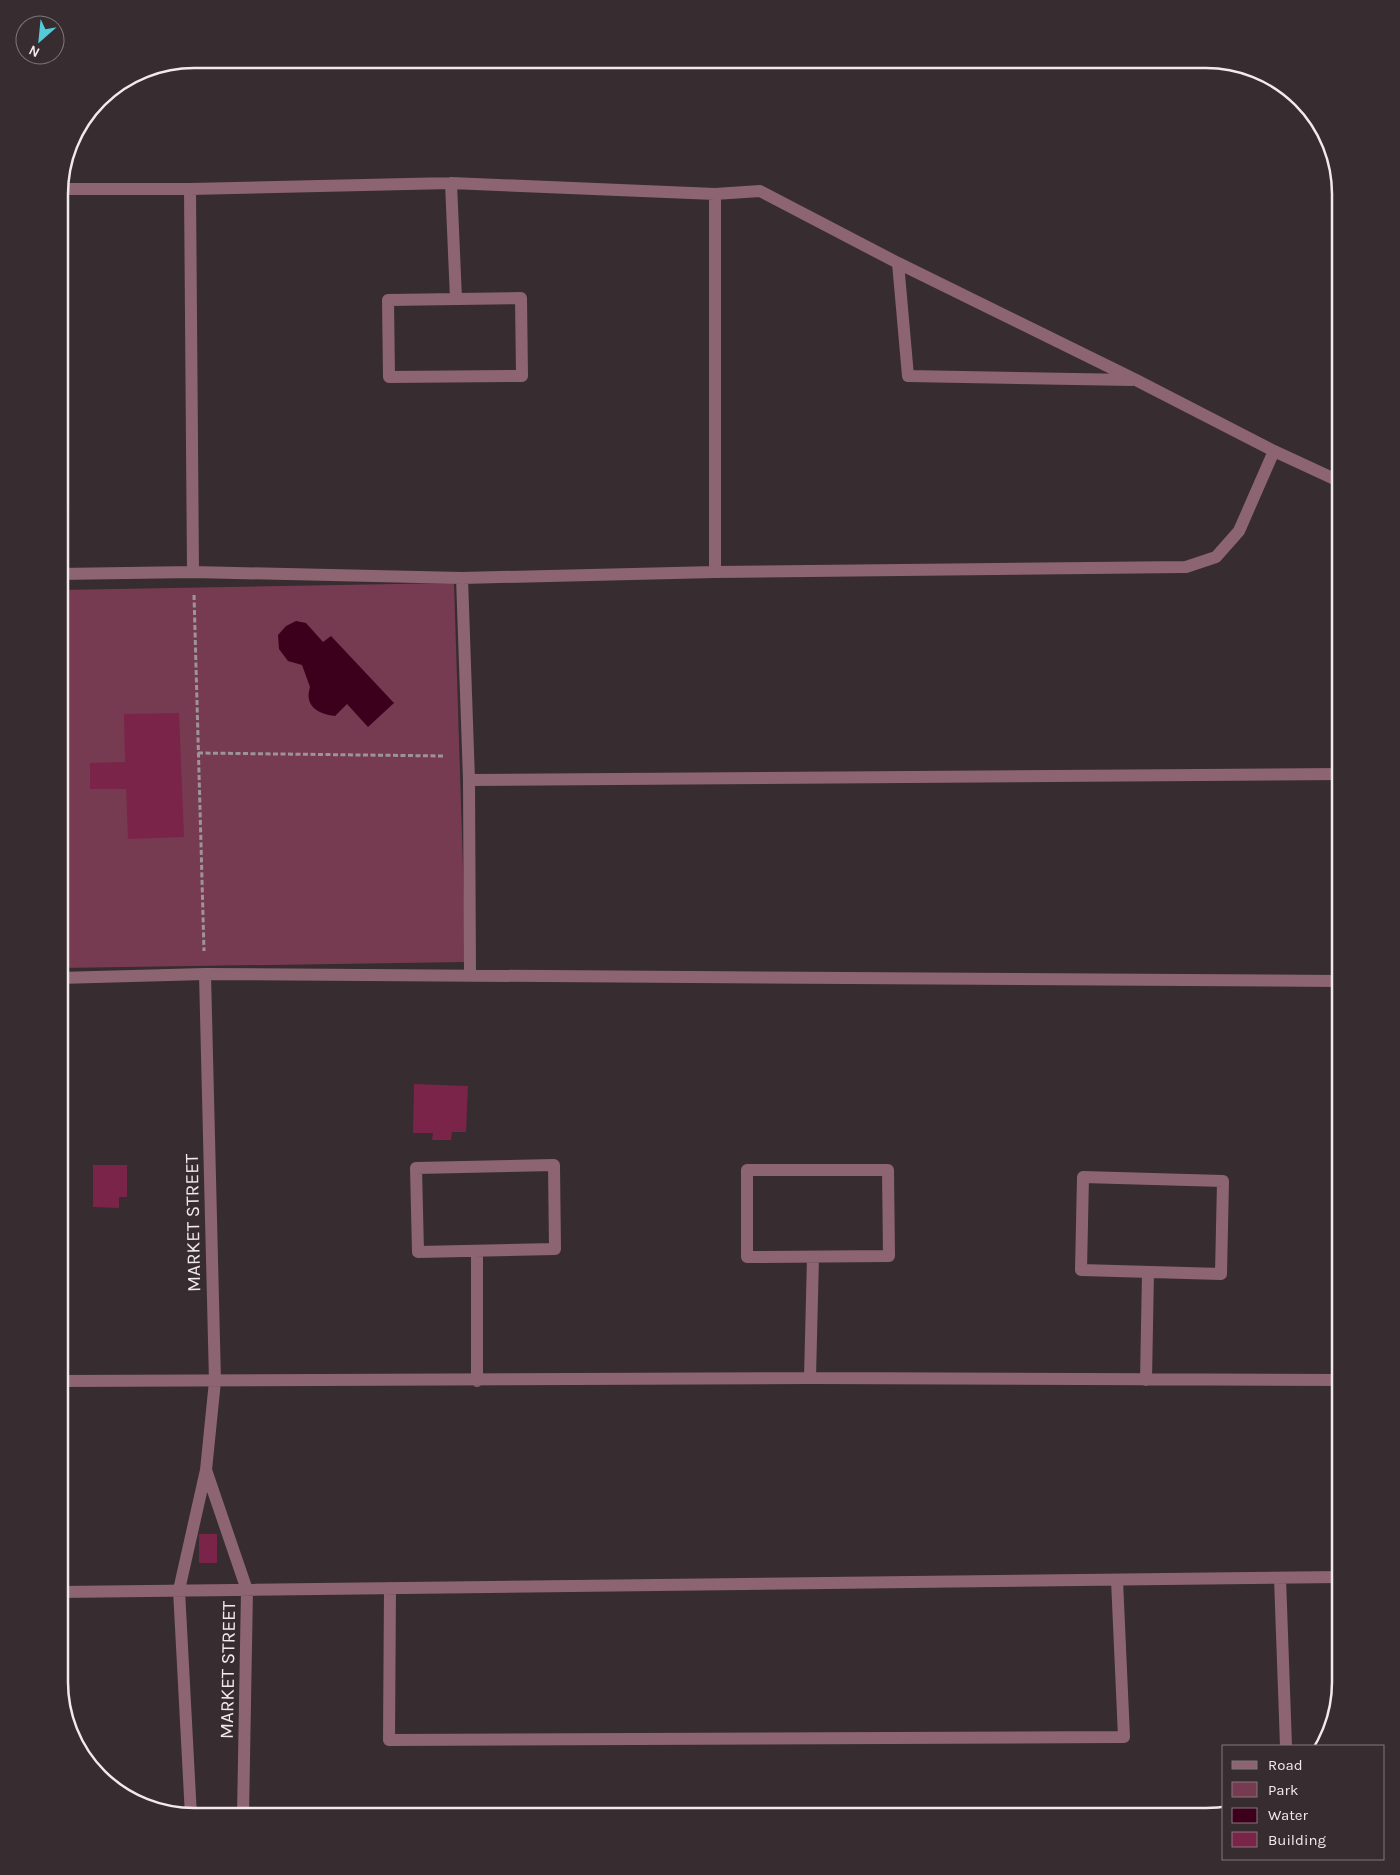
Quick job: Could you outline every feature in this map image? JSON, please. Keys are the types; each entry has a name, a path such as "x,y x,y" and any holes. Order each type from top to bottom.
{"street":[{"path":"451,183 456,299"},
{"path":"68,189 190,190 451,183 715,194 760,191 898,263 1136,380 1274,451 1332,478"},
{"path":"190,190 193,572"},
{"path":"714,572 715,194"},
{"path":"898,263 908,376 1136,380"},
{"path":"521,298 522,376 389,377 388,300 456,299 521,298"},
{"path":"68,574 193,572 462,578 714,572 1186,567 1216,557 1239,531 1274,451"},
{"path":"462,578 469,780 470,974"},
{"path":"469,780 1332,774"},
{"path":"67,978 205,974 470,974 1332,981"},
{"name":"MARKET STREET","path":"191,1808 179,1590 206,1470 215,1381 205,974"},
{"path":"554,1165 556,1249 477,1251 418,1252 416,1168 554,1165"},
{"path":"747,1170 888,1170 889,1256 813,1257 747,1257 747,1170"},
{"path":"1083,1177 1223,1181 1221,1274 1148,1272 1081,1270 1083,1177"},
{"path":"477,1251 477,1381"},
{"path":"810,1378 813,1257"},
{"path":"1146,1380 1148,1272"},
{"path":"67,1381 477,1381 810,1378 1332,1380"},
{"name":"MARKET STREET","path":"206,1470 246,1590 243,1808"},
{"path":"67,1592 1332,1577"},
{"path":"1280,1578 1286,1745"},
{"path":"390,1588 389,1740 1124,1737 1117,1580"}],"path":[{"path":"193,572 205,974"},
{"path":"198,753 468,756"}],"green space":[{"path":"454,583 466,962 67,968 68,590"}],"water":[{"path":"296,621 306,623 323,642 331,636 394,703 368,727 347,704 335,716 318,711 311,704 309,699 310,687 302,665 288,661 279,649 278,635 286,626"}],"building":[{"path":"179,713 184,837 128,839 126,789 90,789 90,763 125,762 124,714"},
{"path":"414,1084 468,1086 466,1132 452,1132 451,1140 432,1140 433,1133 413,1133"},
{"path":"93,1165 127,1165 127,1197 119,1197 119,1208 93,1207"},
{"path":"199,1534 217,1534 217,1563 199,1563"}]}
